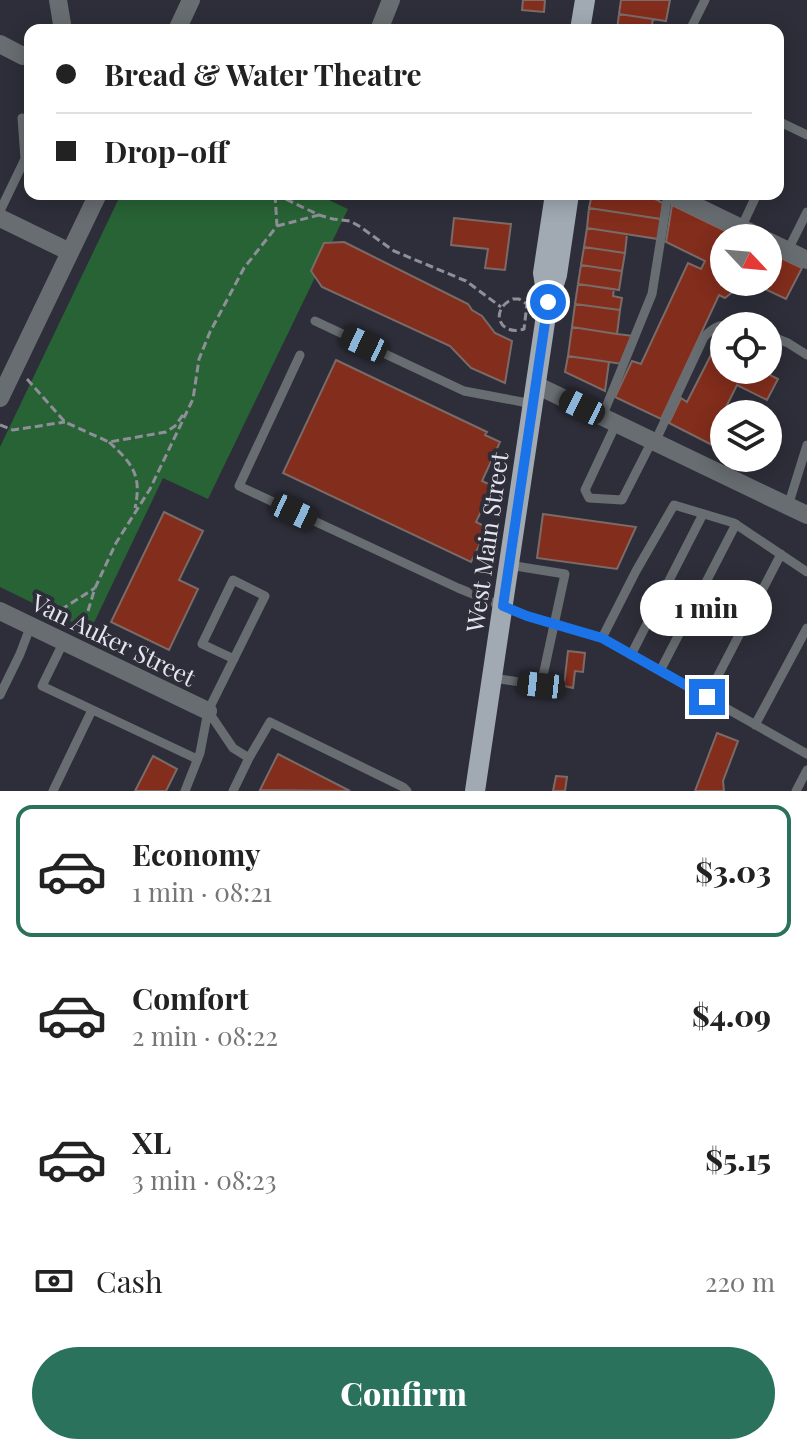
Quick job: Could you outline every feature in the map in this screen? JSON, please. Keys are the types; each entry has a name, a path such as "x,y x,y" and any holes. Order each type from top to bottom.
{"main road":[{"path":"581,24 585,0"},
{"path":"595,24 599,0"},
{"name":"West Main Street","path":"548,302 543,273 554,200"},
{"name":"West Main Street","path":"475,791 548,302 557,275 568,200"}],"street":[{"path":"58,0 62,24"},
{"path":"180,24 191,0"},
{"path":"381,24 391,0"},
{"path":"0,44 24,56"},
{"path":"0,398 95,200"},
{"path":"685,200 733,224"},
{"path":"0,218 70,252"},
{"path":"782,247 807,260"},
{"path":"534,394 609,421 807,515"},
{"name":"Van Auker Street","path":"0,611 208,711"}],"lane":[{"path":"693,24 705,0"},
{"path":"22,118 24,145"},
{"path":"784,124 807,135"},
{"path":"0,211 24,161"},
{"path":"674,200 652,294 585,490 589,498 622,500 710,330"},
{"path":"743,224 754,200"},
{"path":"788,250 807,212"},
{"path":"315,321 464,391 534,394"},
{"path":"782,341 807,355"},
{"path":"300,355 239,486 458,588 554,624 602,638 807,754"},
{"path":"788,506 807,445"},
{"path":"602,638 674,505 736,524 807,572"},
{"path":"631,655 703,514"},
{"path":"660,671 736,524"},
{"path":"707,697 781,554"},
{"path":"492,678 541,685 565,574 509,565"},
{"path":"185,791 197,759 208,711 234,659 265,596 233,580 202,644 234,659"},
{"path":"755,725 807,628"},
{"path":"0,695 20,654 54,637"},
{"path":"54,637 42,686 197,759"},
{"path":"53,791 92,710"},
{"path":"208,711 233,748 249,758"},
{"path":"233,791 270,722 407,791"},
{"path":"796,791 807,770"}],"path":[{"path":"275,200 277,226"},
{"path":"288,200 319,215 350,221 394,251 466,281 501,307"},
{"path":"95,588 59,611 54,637 83,631 95,588 116,543 150,489 190,406 199,359 244,268 277,226 319,215"},
{"path":"513,299 527,304 524,329 513,331 504,326 499,317 501,307 513,299"},
{"path":"12,372 29,380 65,422 109,442 132,466 139,491 134,513"},
{"path":"109,442 166,432 175,426 190,406"},
{"path":"0,425 13,430 65,422"}],"green space":[{"path":"118,200 329,200 348,209 208,499 163,478 90,631 0,587 0,447"}],"building":[{"path":"523,0 545,0 544,12 522,10"},
{"path":"621,0 670,0 666,21 619,14"},
{"path":"619,14 653,19 652,24 618,24"},
{"path":"591,200 657,200 663,203 661,219 589,208"},
{"path":"672,205 711,224 710,296 719,296 661,419 615,397 632,361 641,364 688,263 701,269 705,261 666,242"},
{"path":"589,208 661,219 658,239 587,228"},
{"path":"454,218 511,224 505,270 485,268 488,249 451,245"},
{"path":"587,228 627,234 625,253 584,247"},
{"path":"344,242 468,304 495,333 512,341 505,383 471,368 450,346 322,287 311,271 324,243"},
{"path":"584,247 625,253 622,271 581,265"},
{"path":"782,259 802,268 786,299 780,296"},
{"path":"581,265 622,271 619,290 578,284"},
{"path":"578,284 614,289 613,296 622,298 620,310 575,304"},
{"path":"575,304 620,310 617,334 572,327"},
{"path":"572,327 634,336 622,364 568,356"},
{"path":"568,356 609,362 605,391 565,372"},
{"path":"710,357 710,384 775,384 767,400 737,385 730,400 710,400 710,444 669,423 681,398 687,402"},
{"path":"336,360 487,432 485,435 500,442 482,481 493,486 476,522 488,528 471,562 283,473"},
{"path":"164,512 203,531 179,580 198,589 169,650 111,622"},
{"path":"543,514 636,527 617,569 537,558"},
{"path":"568,651 585,653 583,672 575,671 573,688 564,686"},
{"path":"717,733 738,741 723,781 724,791 695,791"},
{"path":"278,754 350,791 260,790"},
{"path":"153,756 177,769 166,791 135,791"},
{"path":"556,776 567,777 565,791 553,791"}],"route":[{"path":"548,302 503,606 602,638 707,697"}]}
